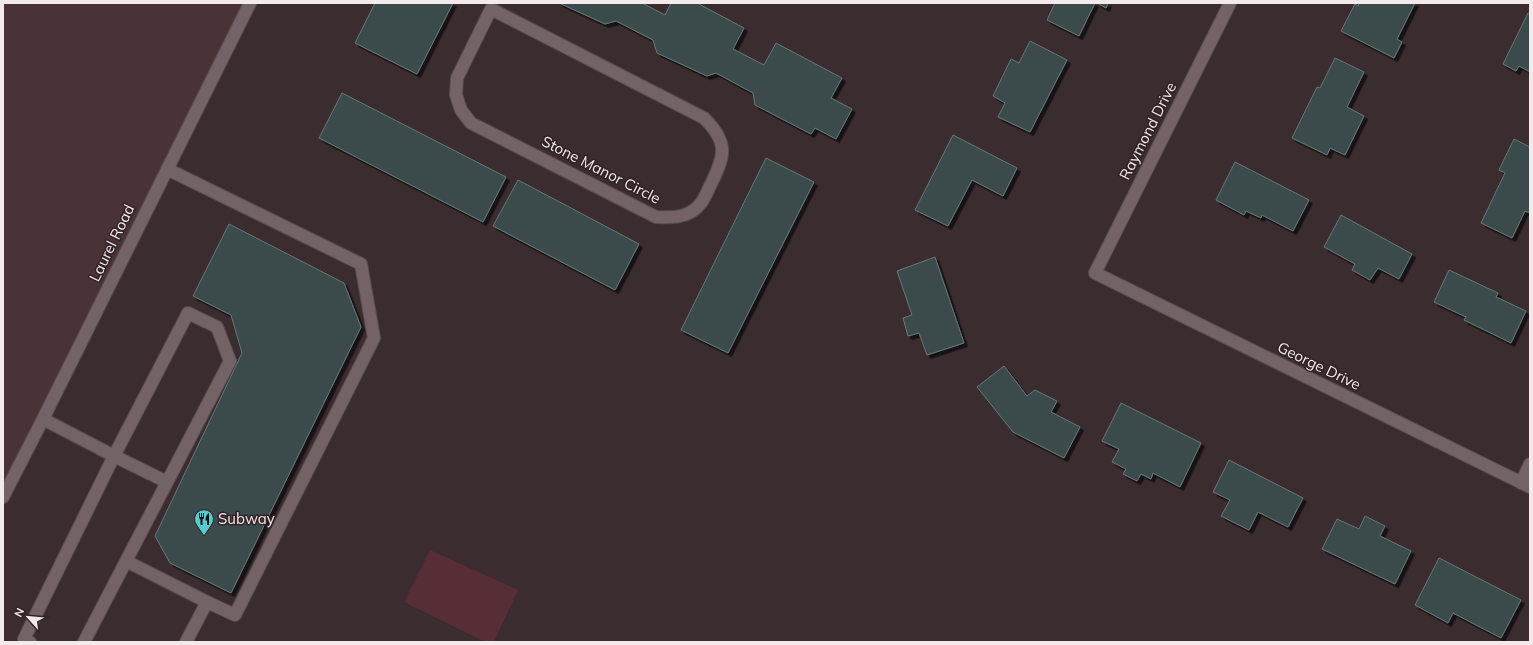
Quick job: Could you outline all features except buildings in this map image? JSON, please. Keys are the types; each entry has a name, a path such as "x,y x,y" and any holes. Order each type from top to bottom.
{"street":[{"name":"Laurel Road","path":"3,497 250,3"},
{"name":"Raymond Drive","path":"1095,273 1230,3"},
{"name":"Stone Manor Circle","path":"493,6 704,118 716,130 722,145 721,163 701,204 688,214 672,218 656,217 471,123 461,110 456,95 457,78 493,6"},
{"path":"126,561 235,615 374,338 361,264 166,169"},
{"name":"George Drive","path":"1095,273 1525,485"},
{"path":"30,642 24,639 114,456 188,313 217,327 230,361 84,642"},
{"path":"43,419 167,482"},
{"path":"1525,485 1530,464"},
{"path":"186,642 207,602"}],"shaded area":[{"path":"3,3 251,3 3,497"},
{"path":"430,550 518,590 494,642 485,642 404,602"}],"place":[{"name":"Subway","path":"204,536"}]}
